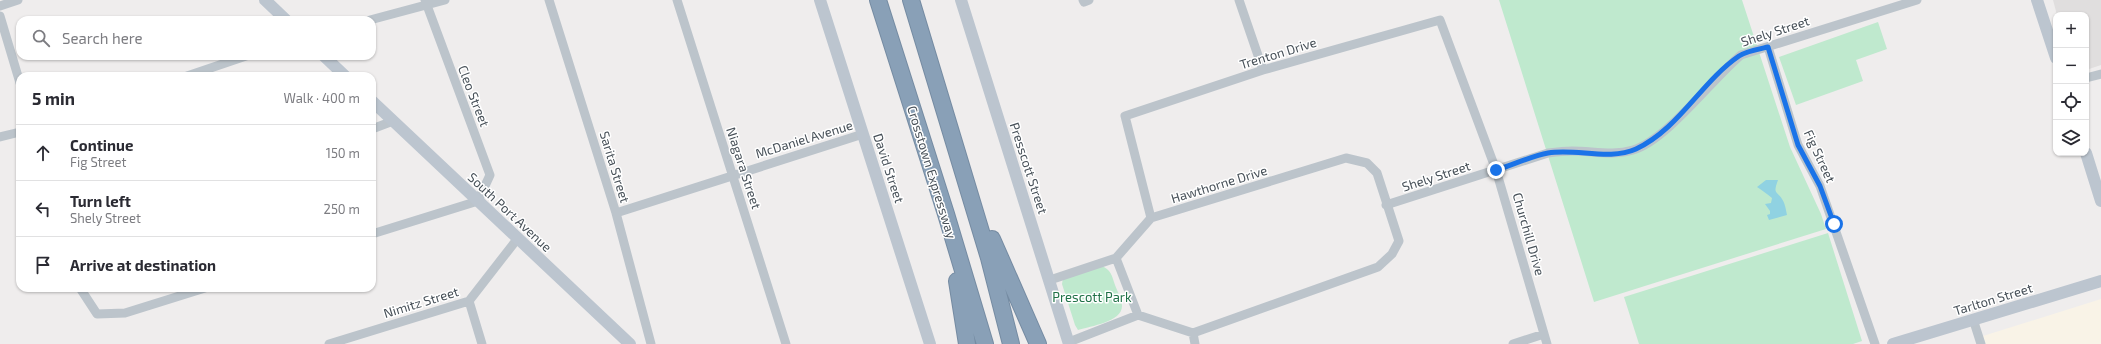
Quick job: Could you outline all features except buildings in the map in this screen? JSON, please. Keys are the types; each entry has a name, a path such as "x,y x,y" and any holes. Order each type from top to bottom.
{"highway":[{"name":"Crosstown Expressway","path":"878,0 985,344"},
{"path":"913,3 989,258 1011,344"},
{"path":"963,170 1038,344"},
{"path":"948,222 967,344"}],"main road":[{"path":"265,0 282,16"},
{"name":"David Street","path":"820,0 930,344"},
{"name":"Presscott Street","path":"961,0 1069,343"},
{"path":"2037,0 2053,49"},
{"path":"328,60 341,72"},
{"name":"South Port Avenue","path":"376,105 630,344"},
{"path":"2087,156 2101,202"},
{"name":"Tarlton Street","path":"1893,344 2101,281"}],"street":[{"path":"0,6 18,0"},
{"path":"376,18 426,3 445,0"},
{"name":"Sarita Street","path":"549,0 616,213 651,344"},
{"name":"Niagara Street","path":"677,0 786,344"},
{"path":"1239,0 1263,70"},
{"name":"Shely Street","path":"1386,205 1548,153 1572,151 1610,154 1634,150 1655,139 1723,69 1741,55 1917,0"},
{"name":"Cleo Street","path":"426,3 490,175 478,201"},
{"path":"0,16 17,72"},
{"name":"Trenton Drive","path":"1151,218 1125,116 1263,70 1440,20"},
{"name":"Churchill Drive","path":"1440,20 1496,170 1547,344"},
{"name":"Fig Street","path":"1768,47 1798,145 1820,186 1875,344"},
{"path":"199,72 234,60"},
{"path":"2089,77 2101,74"},
{"path":"376,127 393,121"},
{"path":"0,137 16,133"},
{"name":"McDaniel Avenue","path":"616,213 863,134"},
{"name":"Hawthorne Drive","path":"1151,218 1346,158 1367,163 1376,173 1386,205"},
{"path":"376,233 478,201"},
{"path":"1069,343 1138,316 1193,333 1378,267 1392,254 1399,241 1386,205"},
{"path":"1050,280 1116,258 1151,218"},
{"name":"Nimitz Street","path":"329,344 469,301 518,238"},
{"path":"1116,258 1138,316"},
{"path":"83,292 97,314 126,313 192,292"},
{"path":"469,301 482,344"},
{"path":"1974,319 1981,344"},
{"path":"1193,333 1195,344"},
{"path":"1513,344 1544,334"}],"shaded area":[{"path":"2053,0 2101,0 2101,65 2089,69 2089,12 2056,12"},
{"path":"2101,299 2101,344 1986,344 1983,336"}],"green space":[{"path":"1499,0 1742,0 1790,147 1821,214 1826,229 1594,302"},
{"path":"1878,22 1887,49 1856,60 1863,81 1796,105 1779,57"},
{"path":"1828,233 1862,341 1853,344 1639,344 1624,297"},
{"name":"Prescott Park","path":"1101,266 1107,269 1112,276 1121,301 1121,311 1112,320 1078,330 1062,284 1063,278"}],"water":[{"path":"1766,180 1778,180 1775,190 1783,201 1787,215 1769,220 1767,215 1770,214 1770,211 1765,204 1771,203 1772,198 1757,187"}],"route":[{"path":"1496,170 1548,153 1572,151 1610,154 1634,150 1655,139 1723,69 1741,55 1768,47 1798,145 1820,186 1834,224"}]}
